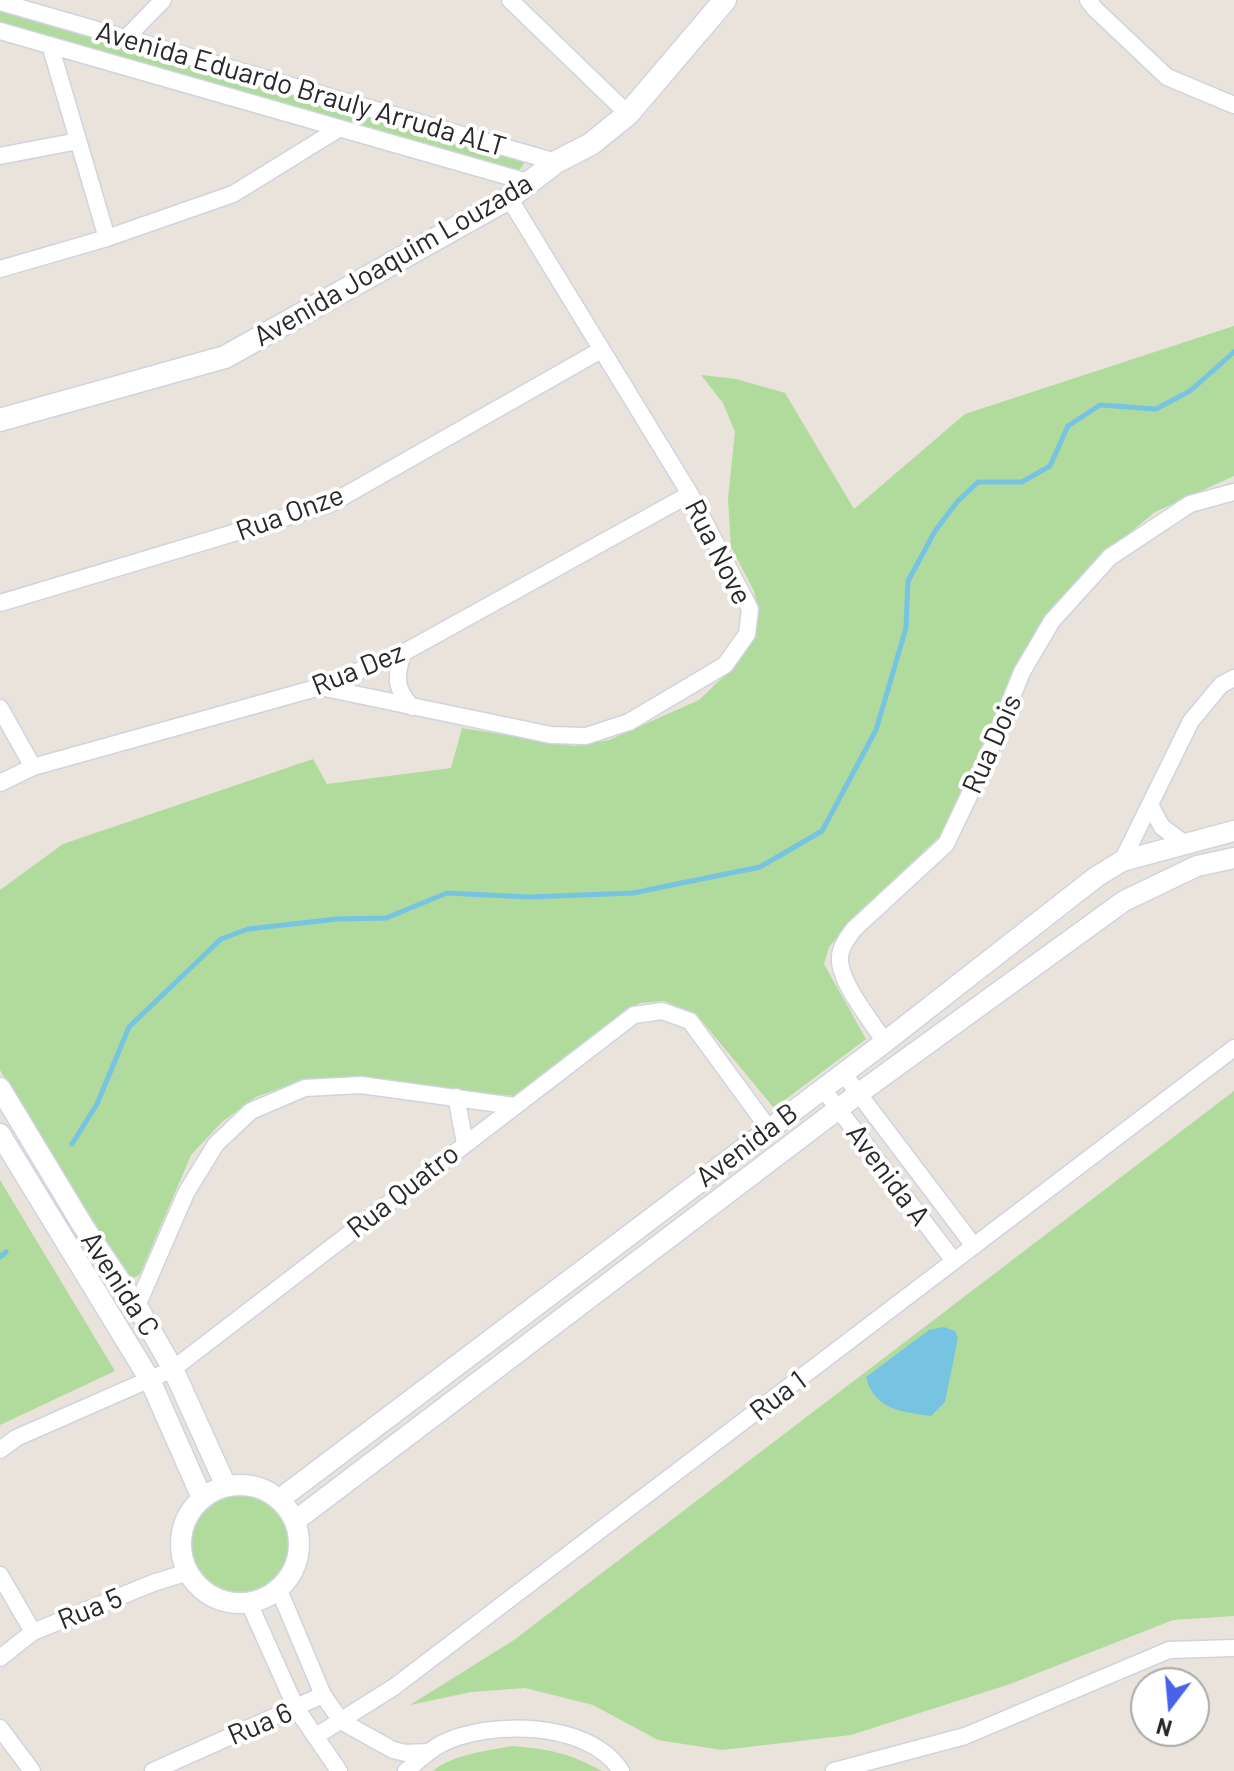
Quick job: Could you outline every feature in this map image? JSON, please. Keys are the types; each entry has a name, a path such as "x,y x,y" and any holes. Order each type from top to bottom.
{"main road":[{"name":"Avenida Joaquim Louzada","path":"0,420 225,357 509,198 556,162 591,144 628,114 720,2"}],"street":[{"path":"126,38 163,0"},
{"path":"510,0 628,114"},
{"path":"1088,0 1167,77 1234,105"},
{"name":"Avenida Eduardo Brauly Arruda ALT","path":"0,2 556,162"},
{"name":"Avenida Eduardo Brauly Arruda ALT","path":"0,31 531,183"},
{"path":"50,45 107,238"},
{"path":"0,269 107,238 233,194 340,128"},
{"path":"0,156 78,141"},
{"name":"Rua Nove","path":"320,687 551,735 586,736 629,722 725,665 747,634 750,609 690,494 509,198"},
{"name":"Rua Onze","path":"0,603 330,504 601,350"},
{"name":"Rua Dois","path":"885,1042 844,978 839,958 844,942 854,929 946,844 988,756 1022,672 1052,621 1110,557 1190,504 1234,492"},
{"name":"Rua Dez","path":"0,783 33,767 320,687 403,653 690,494"},
{"path":"403,653 396,681 400,694 412,707"},
{"path":"1122,861 1191,721 1221,685 1234,678"},
{"path":"0,708 33,767"},
{"path":"1150,805 1162,827 1184,843"},
{"name":"Avenida B","path":"280,1499 885,1042 1096,877 1122,861 1234,831"},
{"name":"Avenida B","path":"295,1521 858,1094 1124,901 1197,866 1234,858"},
{"name":"Rua Quatro","path":"0,1450 16,1438 173,1369 634,1015 662,1011 690,1021 769,1129"},
{"name":"Rua 1","path":"316,1736 394,1687 1234,1048"},
{"name":"Avenida A","path":"843,1073 974,1246"},
{"path":"137,1306 186,1193 216,1144 251,1111 305,1088 361,1085 514,1106"},
{"name":"Avenida C","path":"0,1088 173,1369 226,1486"},
{"name":"Avenida A","path":"823,1089 954,1261"},
{"path":"456,1097 465,1143"},
{"name":"Avenida C","path":"0,1134 150,1380 202,1498"},
{"path":"245,1485 264,1489 280,1499 295,1521 300,1539 298,1558 291,1576 279,1590 265,1598 249,1603 231,1603 214,1597 199,1586 188,1572 181,1553 182,1532 189,1514 202,1498 226,1486 245,1485"},
{"name":"Rua 5","path":"0,1658 33,1632 188,1572"},
{"path":"0,1575 33,1632"},
{"path":"279,1590 323,1695 341,1721 393,1750 429,1752"},
{"path":"249,1603 296,1708 339,1771"},
{"path":"837,1771 965,1736 1169,1650 1234,1648"},
{"name":"Rua 6","path":"153,1771 323,1695"},
{"path":"406,1771 439,1745 480,1731 504,1727 530,1728 579,1740 616,1763 621,1771"},
{"path":"0,1728 32,1771"}],"green space":[{"path":"0,6 525,162 516,175 0,25"},
{"path":"1234,326 1234,476 1155,512 1091,565 1038,626 940,836 860,911 829,947 824,964 866,1039 774,1108 696,1014 664,1001 640,1003 616,1018 514,1096 339,1078 297,1082 256,1097 222,1122 191,1155 140,1274 130,1280 0,1070 0,890 63,844 313,759 327,784 451,768 462,728 574,746 609,740 699,700 739,662 759,615 754,591 731,547 728,499 735,432 723,403 701,375 736,379 785,393 854,509 965,414"},
{"path":"1234,1091 1234,1616 1173,1620 1010,1684 851,1735 722,1750 658,1740 593,1705 525,1688 471,1692 410,1705 514,1640"},
{"path":"0,1180 115,1371 0,1425"},
{"path":"242,1491 262,1495 279,1506 290,1523 294,1543 290,1563 279,1580 262,1591 242,1595 222,1591 205,1580 194,1563 190,1543 194,1523 205,1506 222,1495"},
{"path":"512,1746 558,1753 602,1771 433,1771 460,1757"}],"water":[{"path":"944,1327 955,1331 958,1338 945,1402 931,1416 910,1413 883,1403 870,1388 866,1377 929,1330"}],"waterway":[{"path":"72,1144 97,1104 129,1027 221,939 248,929 337,919 386,918 447,893 529,897 633,893 760,867 822,831 876,730 906,628 908,581 935,531 957,502 978,482 1022,482 1050,466 1068,426 1100,405 1156,409 1190,391 1234,352"},
{"path":"0,1257 6,1252"}]}
